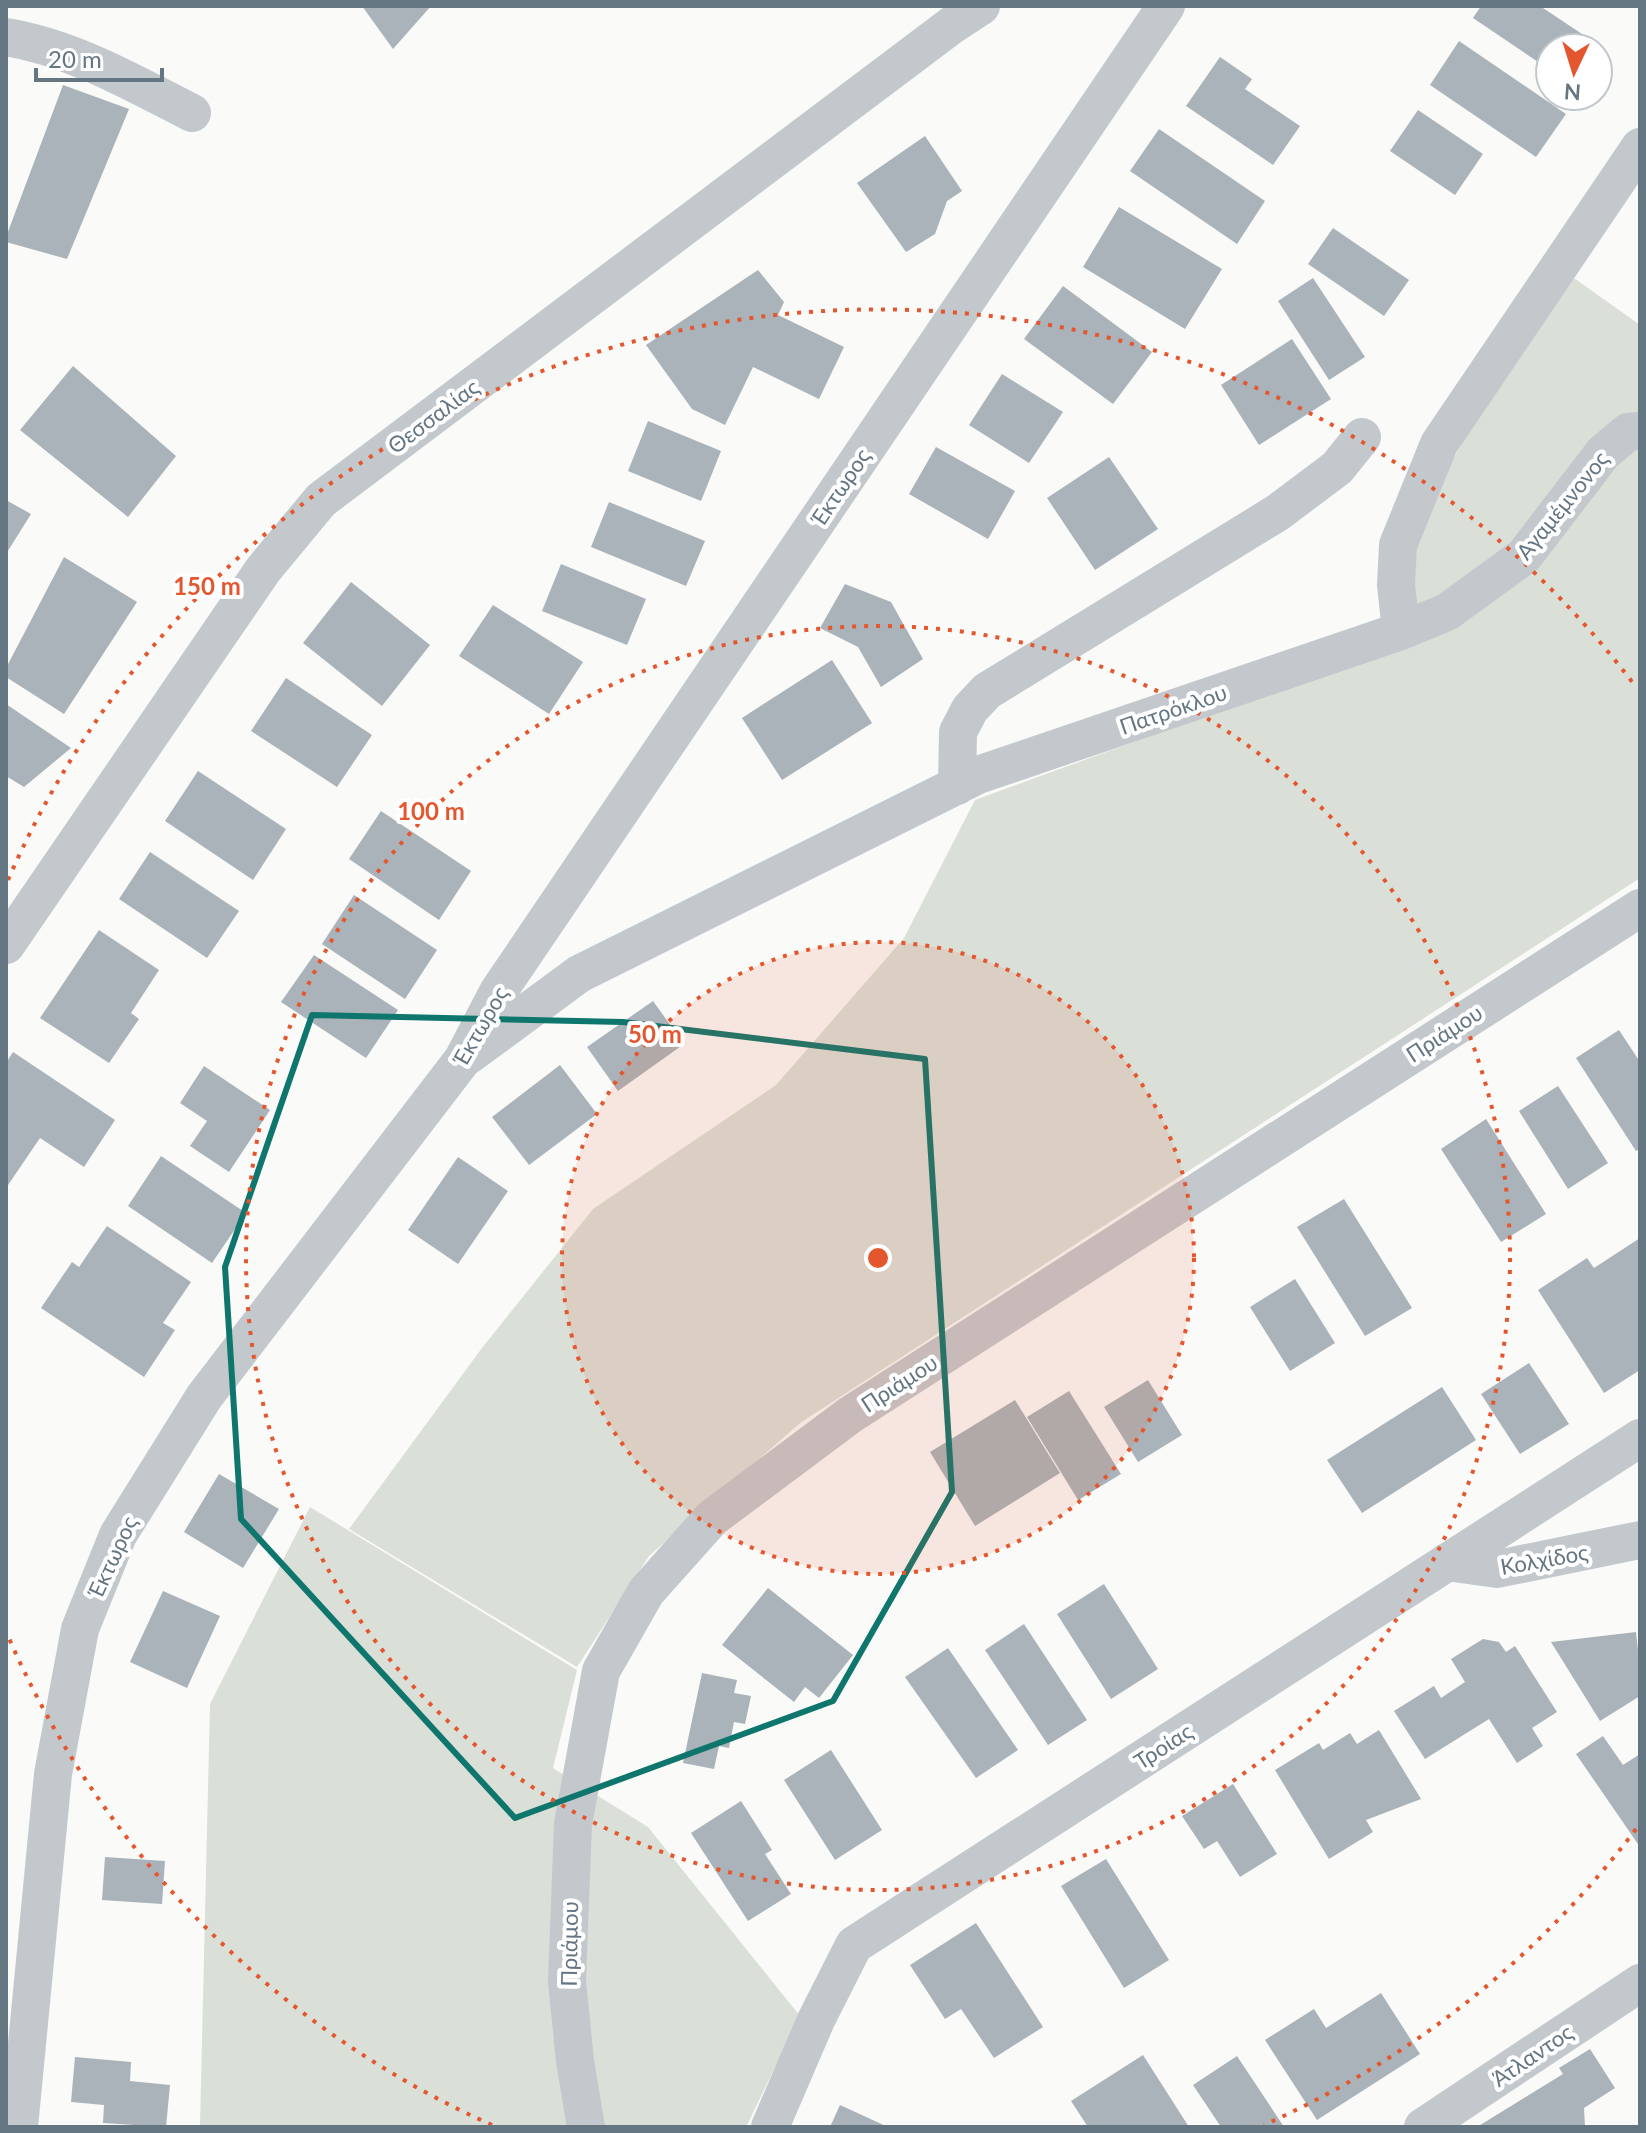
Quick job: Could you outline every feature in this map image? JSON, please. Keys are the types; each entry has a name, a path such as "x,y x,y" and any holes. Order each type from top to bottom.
{"street":[{"name":"Έκτωρος","path":"19,2127 53,1774 80,1629 118,1535 204,1397 463,1059 498,992 1166,6"},
{"name":"Θεσσαλίας","path":"6,945 263,570 321,500 958,12"},
{"path":"6,37 30,41 91,63 192,113"},
{"path":"1401,631 1396,585 1398,545 1439,444 1640,147"},
{"name":"Αγαμέμνονος","path":"1401,631 1447,612 1524,556 1603,453 1628,432 1640,431"},
{"path":"957,786 958,732 970,709 987,691 1277,513 1337,468 1362,437"},
{"name":"Πατρόκλου","path":"463,1059 579,974 978,775 1401,631"},
{"name":"Πριάμου","path":"586,2127 567,1981 573,1824 601,1671 646,1592 712,1518 850,1415 1640,908"},
{"name":"Τροίας","path":"770,2127 816,2020 854,1945 1640,1438"},
{"name":"Κολχίδος","path":"1447,1562 1497,1569 1640,1540"},
{"name":"Άτλαντος","path":"1423,2127 1640,1983"}],"highlighted area":[{"path":"312,1015 623,1022 925,1059 952,1492 833,1701 515,1818 241,1519 225,1267"}],"shaded area":[{"path":"1564,271 1640,325 1640,878 800,1423 649,1556 577,1667 349,1529 482,1348 593,1209 776,1085 904,938 975,800 1429,634 1411,587 1421,513"},
{"path":"310,1507 577,1670 553,1768 648,1827 800,2016 746,2127 200,2127 210,1704"}],"building":[{"path":"362,6 431,6 393,49"},
{"path":"1481,6 1540,6 1579,32 1534,32 1534,59 1473,18"},
{"path":"1459,41 1534,92 1534,112 1566,114 1536,157 1430,85"},
{"path":"1220,57 1252,79 1245,89 1300,126 1273,165 1186,106"},
{"path":"63,85 129,109 67,259 6,242"},
{"path":"1418,110 1483,154 1455,195 1390,151"},
{"path":"1159,129 1265,201 1237,244 1130,171"},
{"path":"925,136 962,191 947,201 935,234 906,252 857,183"},
{"path":"1119,207 1222,269 1185,329 1083,267"},
{"path":"1333,228 1409,280 1384,316 1308,264"},
{"path":"758,270 784,302 778,315 844,347 819,399 753,367 725,425 692,409 646,345"},
{"path":"1313,278 1365,357 1329,380 1278,301"},
{"path":"1063,286 1152,352 1113,404 1024,339"},
{"path":"1292,339 1331,399 1259,445 1221,385"},
{"path":"73,366 176,456 128,517 20,430"},
{"path":"1002,374 1063,412 1029,463 969,425"},
{"path":"648,421 721,451 701,501 628,471"},
{"path":"936,447 1015,491 988,539 909,494"},
{"path":"1109,457 1158,529 1095,570 1047,498"},
{"path":"6,500 31,514 6,554"},
{"path":"609,502 705,541 686,586 591,547"},
{"path":"64,557 137,602 64,714 6,677 6,668"},
{"path":"561,564 646,599 627,645 542,611"},
{"path":"351,582 430,645 382,706 303,643"},
{"path":"845,584 891,602 923,659 881,687 858,647 820,628"},
{"path":"493,605 583,662 549,714 459,656"},
{"path":"832,660 872,723 782,780 742,718"},
{"path":"286,678 372,735 337,787 251,731"},
{"path":"6,704 71,748 24,787 6,776"},
{"path":"198,771 286,829 253,880 165,821"},
{"path":"381,811 471,871 439,920 349,859"},
{"path":"150,852 239,911 207,958 119,899"},
{"path":"354,895 437,950 405,999 322,944"},
{"path":"99,930 159,970 131,1013 139,1019 109,1063 40,1018"},
{"path":"314,955 398,1010 366,1058 281,1002"},
{"path":"653,1001 684,1044 618,1091 587,1047"},
{"path":"1619,1030 1640,1062 1640,1149 1636,1151 1576,1058"},
{"path":"13,1052 115,1120 84,1167 40,1138 6,1188 6,1063"},
{"path":"560,1065 597,1114 529,1165 492,1117"},
{"path":"204,1066 270,1110 229,1172 190,1146 207,1121 180,1103"},
{"path":"1558,1086 1608,1163 1568,1189 1519,1111"},
{"path":"1486,1119 1546,1214 1501,1242 1441,1149"},
{"path":"161,1156 246,1213 212,1263 128,1206"},
{"path":"458,1157 508,1191 458,1264 408,1230"},
{"path":"1344,1199 1412,1308 1365,1336 1297,1227"},
{"path":"107,1226 191,1282 163,1323 175,1330 144,1377 41,1308 72,1262 79,1267"},
{"path":"1640,1238 1640,1370 1604,1393 1538,1290 1587,1258 1594,1268"},
{"path":"1295,1279 1335,1343 1290,1371 1250,1307"},
{"path":"1529,1363 1569,1424 1520,1454 1481,1394"},
{"path":"1148,1380 1182,1435 1138,1462 1104,1407"},
{"path":"1442,1387 1476,1440 1362,1513 1327,1460"},
{"path":"1069,1391 1121,1474 1078,1500 1027,1417"},
{"path":"1015,1400 1060,1473 975,1526 930,1452"},
{"path":"219,1474 279,1509 243,1568 184,1532"},
{"path":"1104,1584 1158,1669 1111,1699 1057,1614"},
{"path":"768,1588 853,1655 819,1698 805,1687 794,1702 722,1645"},
{"path":"163,1591 220,1616 187,1688 130,1662"},
{"path":"1024,1624 1087,1720 1048,1745 985,1650"},
{"path":"1636,1632 1640,1696 1600,1721 1551,1642"},
{"path":"1483,1639 1499,1642 1506,1652 1515,1646 1557,1712 1532,1728 1543,1746 1517,1763 1489,1719 1425,1759 1394,1711 1434,1686 1441,1698 1465,1682 1451,1659"},
{"path":"948,1648 1018,1750 976,1778 905,1677"},
{"path":"702,1673 737,1680 734,1693 751,1696 745,1724 734,1722 729,1748 719,1746 714,1769 683,1763"},
{"path":"1379,1730 1421,1799 1366,1820 1373,1832 1329,1859 1275,1770 1319,1743 1323,1750 1350,1733 1357,1744"},
{"path":"1603,1736 1623,1765 1640,1754 1640,1847 1576,1754"},
{"path":"831,1750 882,1830 835,1860 784,1780"},
{"path":"1233,1784 1277,1854 1240,1877 1217,1841 1204,1849 1182,1816"},
{"path":"741,1801 772,1850 765,1854 791,1894 748,1921 691,1833"},
{"path":"105,1857 165,1861 162,1904 102,1900"},
{"path":"1106,1859 1169,1960 1124,1988 1061,1886"},
{"path":"976,1923 1043,2027 994,2058 961,2009 945,2019 910,1965"},
{"path":"1381,1993 1420,2054 1317,2120 1265,2040 1314,2009 1326,2028"},
{"path":"1590,2049 1615,2088 1584,2108 1585,2127 1477,2127 1563,2074 1559,2068"},
{"path":"1143,2055 1189,2127 1088,2127 1071,2101"},
{"path":"1237,2056 1284,2127 1221,2127 1193,2085"},
{"path":"75,2057 131,2062 130,2081 170,2085 166,2127 103,2123 104,2105 71,2102"},
{"path":"840,2105 888,2127 830,2127"}]}
